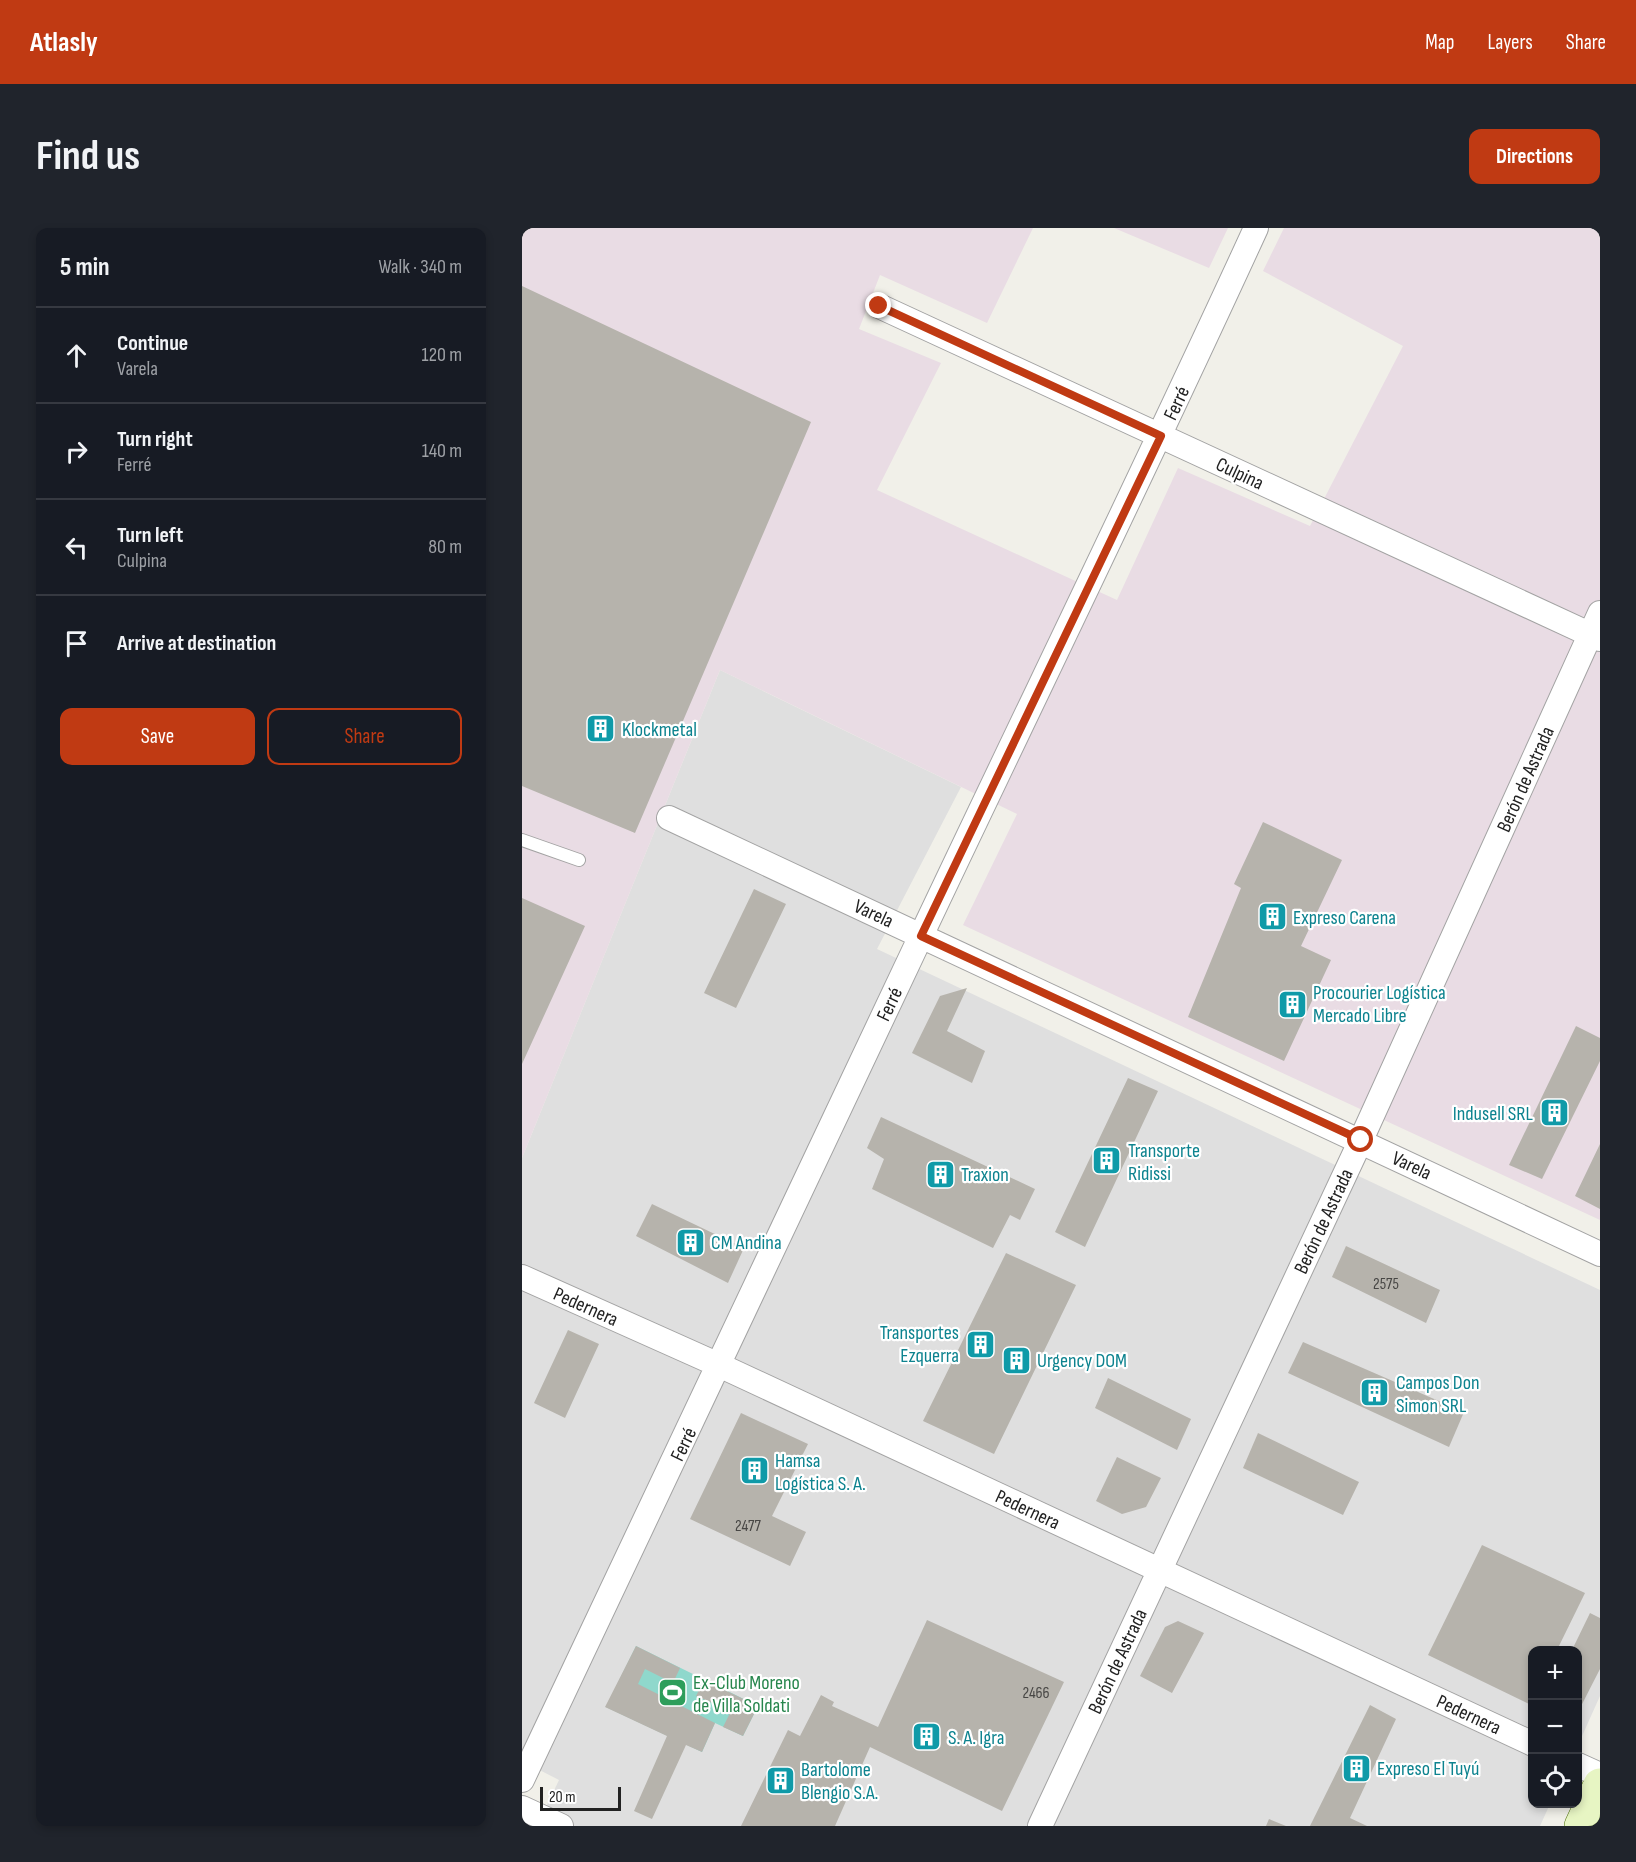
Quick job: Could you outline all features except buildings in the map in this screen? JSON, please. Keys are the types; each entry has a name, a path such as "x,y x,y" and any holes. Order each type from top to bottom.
{"main road":[{"path":"1581,1826 1600,1785"}],"street":[{"name":"Ferré","path":"522,1780 721,1366 921,936 1161,436 1256,228"},
{"name":"Culpina","path":"879,306 1161,436 1597,629"},
{"name":"Berón de Astrada","path":"1040,1826 1597,629"},
{"name":"Varela","path":"669,818 1361,1140 1600,1254"},
{"name":"Pedernera","path":"522,1277 721,1366 1528,1742"},
{"path":"1582,1767 1600,1775"},
{"path":"522,1808 561,1826"}],"lane":[{"path":"522,840 579,860"}],"shaded area":[{"path":"522,228 1033,228 987,323 880,275 859,329 941,363 877,490 1117,600 1178,468 1310,526 1403,346 1263,271 1284,228 1600,228 1600,1220 963,925 1017,814 720,670 522,1158"},
{"path":"1114,228 1228,228 1209,268"},
{"path":"720,670 961,787 877,949 1600,1290 1600,1696 1582,1736 1582,1646 1528,1646 1528,1808 1548,1808 1540,1826 537,1826 559,1780 522,1761 522,1158"},
{"name":"Ex-Club Moreno de Villa Soldati","path":"636,1646 758,1706 743,1736 715,1723 702,1752 606,1707"}],"place":[{"name":"Klockmetal","path":"601,729"},
{"name":"Expreso Carena","path":"1272,917"},
{"name":"Procourier Logística Mercado Libre","path":"1292,1004"},
{"name":"Indusell SRL","path":"1554,1113"},
{"name":"Transporte Ridissi","path":"1107,1161"},
{"name":"Traxion","path":"940,1174"},
{"name":"CM Andina","path":"690,1242"},
{"name":"Transportes Ezquerra","path":"980,1344"},
{"name":"Urgency DOM","path":"1016,1360"},
{"name":"Campos Don Simon SRL","path":"1375,1393"},
{"name":"Hamsa Logística S. A.","path":"754,1471"},
{"name":"Ex-Club Moreno de Villa Soldati","path":"672,1693"},
{"name":"S. A. Igra","path":"927,1737"},
{"name":"Expreso El Tuyú","path":"1356,1768"},
{"name":"Bartolome Blengio S.A.","path":"780,1781"}],"route":[{"path":"879,306 1161,436 921,936 1361,1140"}]}
